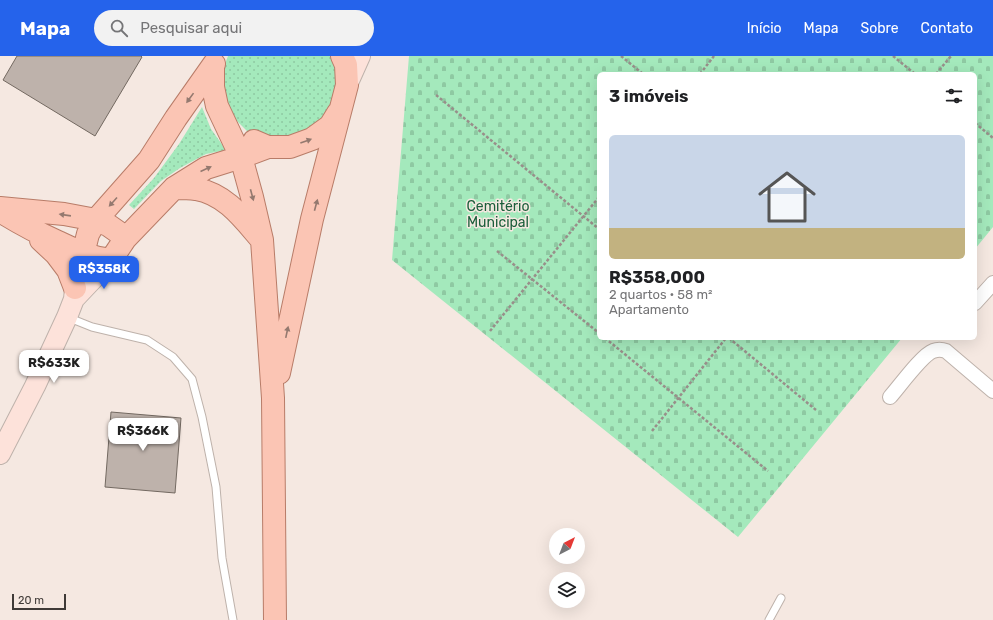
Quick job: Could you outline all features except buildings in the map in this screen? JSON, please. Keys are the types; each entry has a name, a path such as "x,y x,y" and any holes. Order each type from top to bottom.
{"main road":[{"path":"342,56 346,65 347,85"},
{"path":"273,398 312,219 347,85 360,56"},
{"path":"216,61 212,86 217,106 241,157 262,240 273,398 275,620"},
{"path":"0,454 35,386 67,317 75,293 88,234 96,220 149,160 216,61"},
{"path":"217,106 230,125 247,139 268,147"},
{"path":"75,293 111,260 125,239 174,188 206,168 268,147 290,147 312,140 330,126 342,107"},
{"path":"174,188 196,189 218,196 234,208 262,240"},
{"path":"0,210 64,214 96,220 108,224 125,239"},
{"path":"0,210 26,227 83,254 98,259 111,260"},
{"path":"26,227 56,254 68,270 75,293"}],"street":[{"path":"977,301 993,283"},
{"path":"890,397 940,340"},
{"path":"929,354 940,349 946,351 993,391"}],"lane":[{"path":"67,317 92,327 147,340 174,357 192,379 216,486 222,558 233,620"},
{"path":"768,620 782,598"}],"path":[{"path":"621,56 641,72"},
{"path":"702,72 714,56"},
{"path":"893,56 913,72"},
{"path":"938,72 951,56"},
{"path":"436,95 597,227"},
{"path":"977,125 993,138"},
{"path":"490,331 597,199"},
{"path":"498,251 597,331"},
{"path":"607,340 768,471"},
{"path":"652,431 726,340"},
{"path":"730,340 816,410"}],"green space":[{"path":"228,56 330,56 336,71 337,90 331,110 319,126 284,141 249,133 236,120 226,105 222,88 223,69"},
{"name":"Cemitério Municipal","path":"409,56 993,56 993,227 977,247 977,72 597,72 597,340 900,340 738,537 392,260"},
{"path":"202,107 211,129 226,150 206,154 180,168 161,181 134,209 129,205 154,178 179,144"}]}
